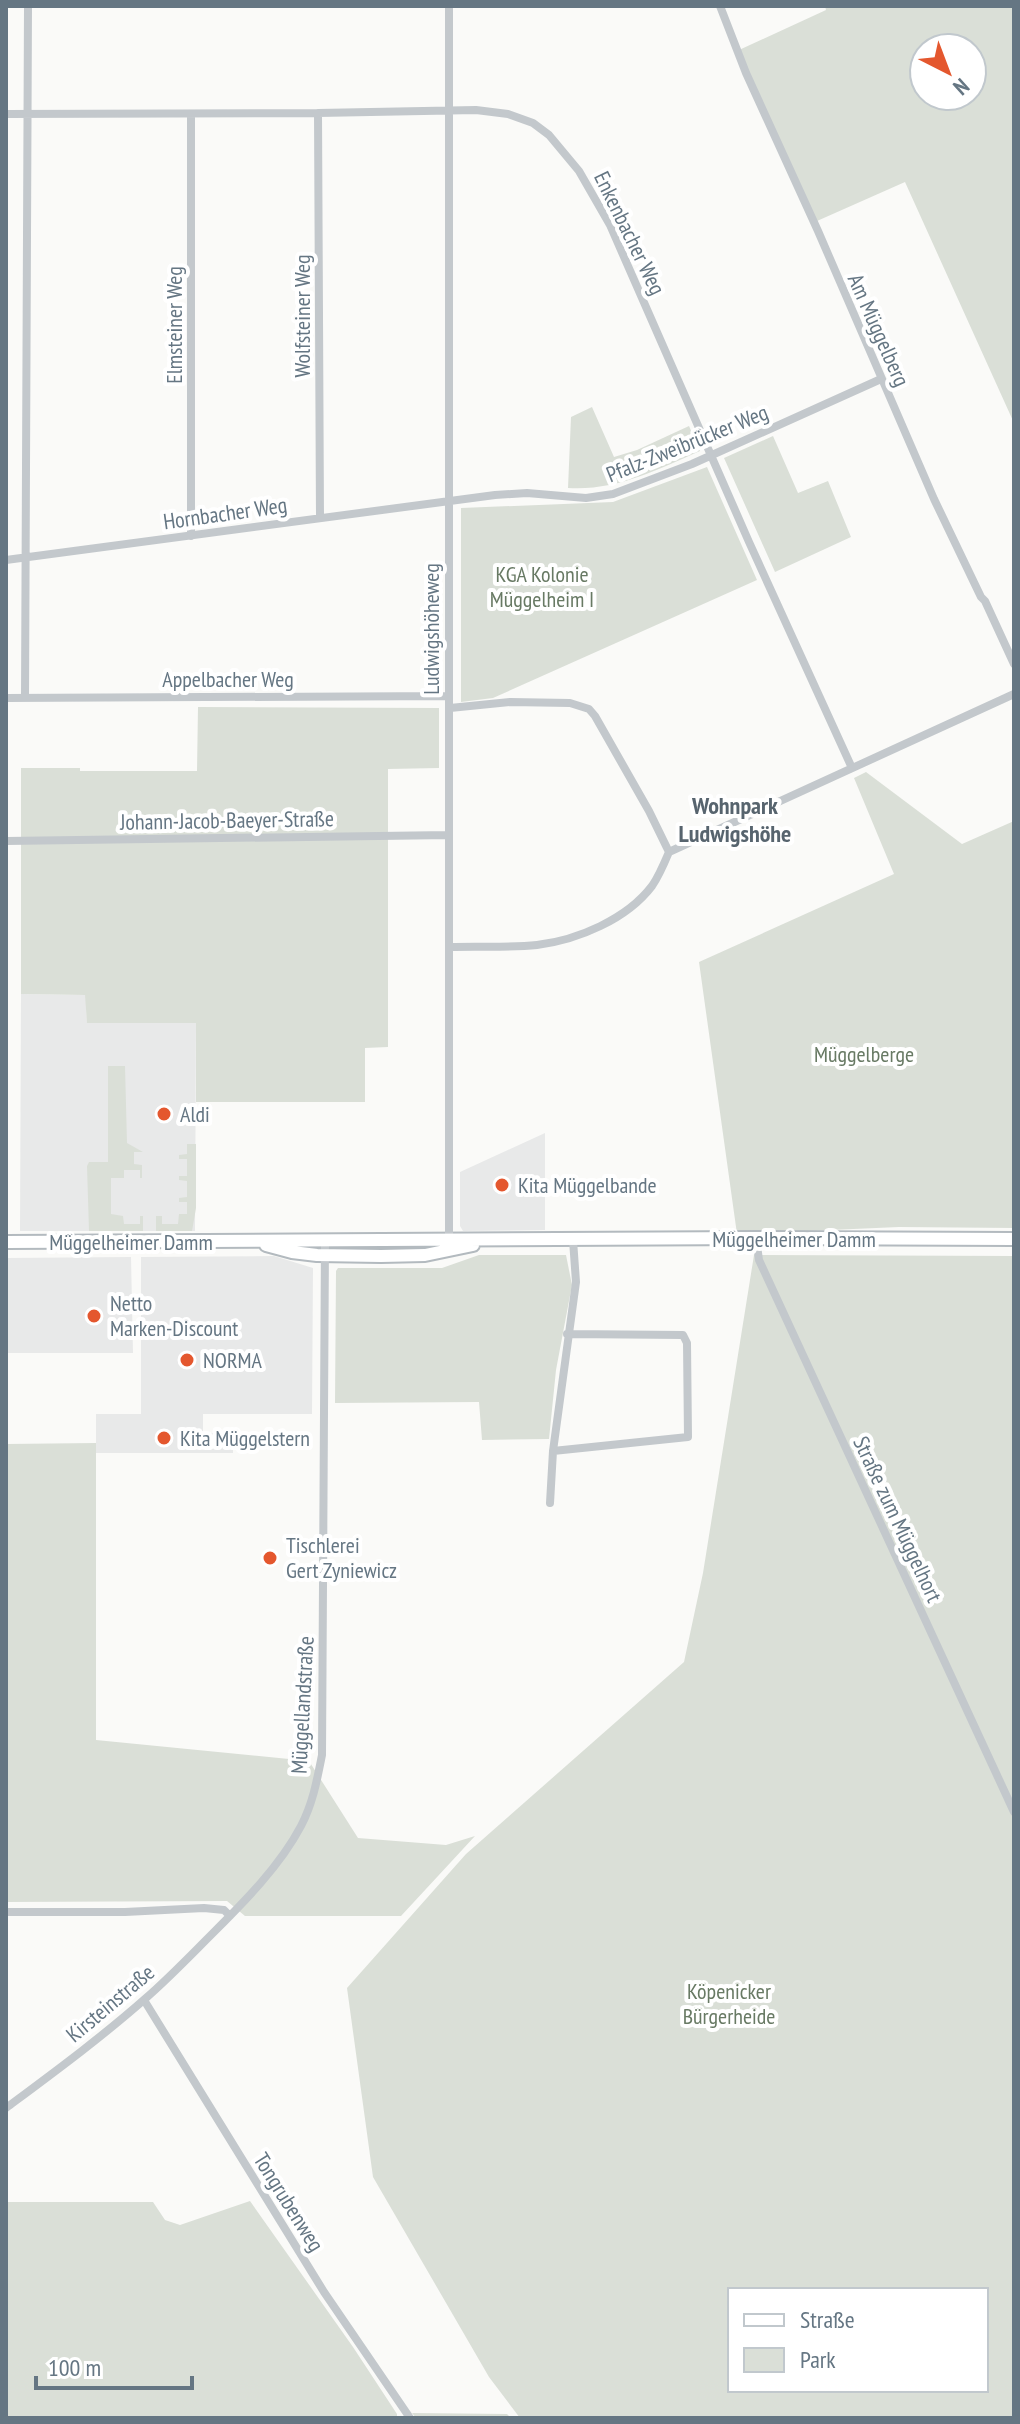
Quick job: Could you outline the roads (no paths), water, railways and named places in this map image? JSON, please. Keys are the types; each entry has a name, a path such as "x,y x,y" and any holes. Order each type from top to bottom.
{"main road":[{"name":"Müggelheimer Damm","path":"6,1242 325,1241 448,1246 488,1241 1014,1239"},
{"name":"Müggelheimer Damm","path":"255,1242 292,1252 324,1255 425,1255 448,1246"}],"street":[{"path":"25,698 28,6"},
{"name":"Ludwigshöheweg","path":"448,1246 449,6"},
{"name":"Am Müggelberg","path":"720,6 746,73 934,499 1014,664"},
{"name":"Enkenbacher Weg","path":"6,114 476,110 508,114 533,123 549,135 575,166 610,225 852,768"},
{"name":"Wolfsteiner Weg","path":"318,113 320,518"},
{"name":"Elmsteiner Weg","path":"191,114 191,536"},
{"name":"Pfalz-Zweibrücker Weg","path":"449,501 510,493 598,497 613,494 712,455 881,379"},
{"name":"Hornbacher Weg","path":"6,560 449,501"},
{"path":"450,947 534,945 586,931 608,921 640,898 651,886 669,852 1014,694"},
{"name":"Appelbacher Weg","path":"6,698 449,696"},
{"path":"450,708 510,702 570,703 589,709 635,786 669,852"},
{"name":"Johann-Jacob-Baeyer-Straße","path":"6,841 449,835"},
{"name":"Straße zum Müggelhort","path":"756,1238 759,1260 765,1274 1014,1812"},
{"path":"550,1503 553,1451 576,1282 573,1240"},
{"name":"Müggellandstraße","path":"230,1916 283,1855 300,1828 310,1807 322,1755 325,1241"},
{"path":"553,1451 688,1437 687,1343 683,1335 567,1334"},
{"path":"6,1912 125,1912 204,1908 224,1910 230,1916"},
{"name":"Kirsteinstraße","path":"6,2108 144,2000 230,1916"},
{"name":"Tongrubenweg","path":"144,2000 324,2292 410,2418"}],"place":[{"name":"Aldi","path":"164,1114"},
{"name":"Kita Müggelbande","path":"502,1185"},
{"name":"Netto Marken-Discount","path":"94,1316"},
{"name":"NORMA","path":"187,1360"},
{"name":"Kita Müggelstern","path":"164,1438"},
{"name":"Tischlerei Gert Zyniewicz","path":"270,1558"}],"district":[{"name":"Wohnpark Ludwigshöhe","path":"735,819"}],"park label":[{"name":"KGA Kolonie Müggelheim I","path":"542,586"},
{"name":"Müggelberge","path":"864,1054"},
{"name":"Köpenicker Bürgerheide","path":"729,2004"}]}
